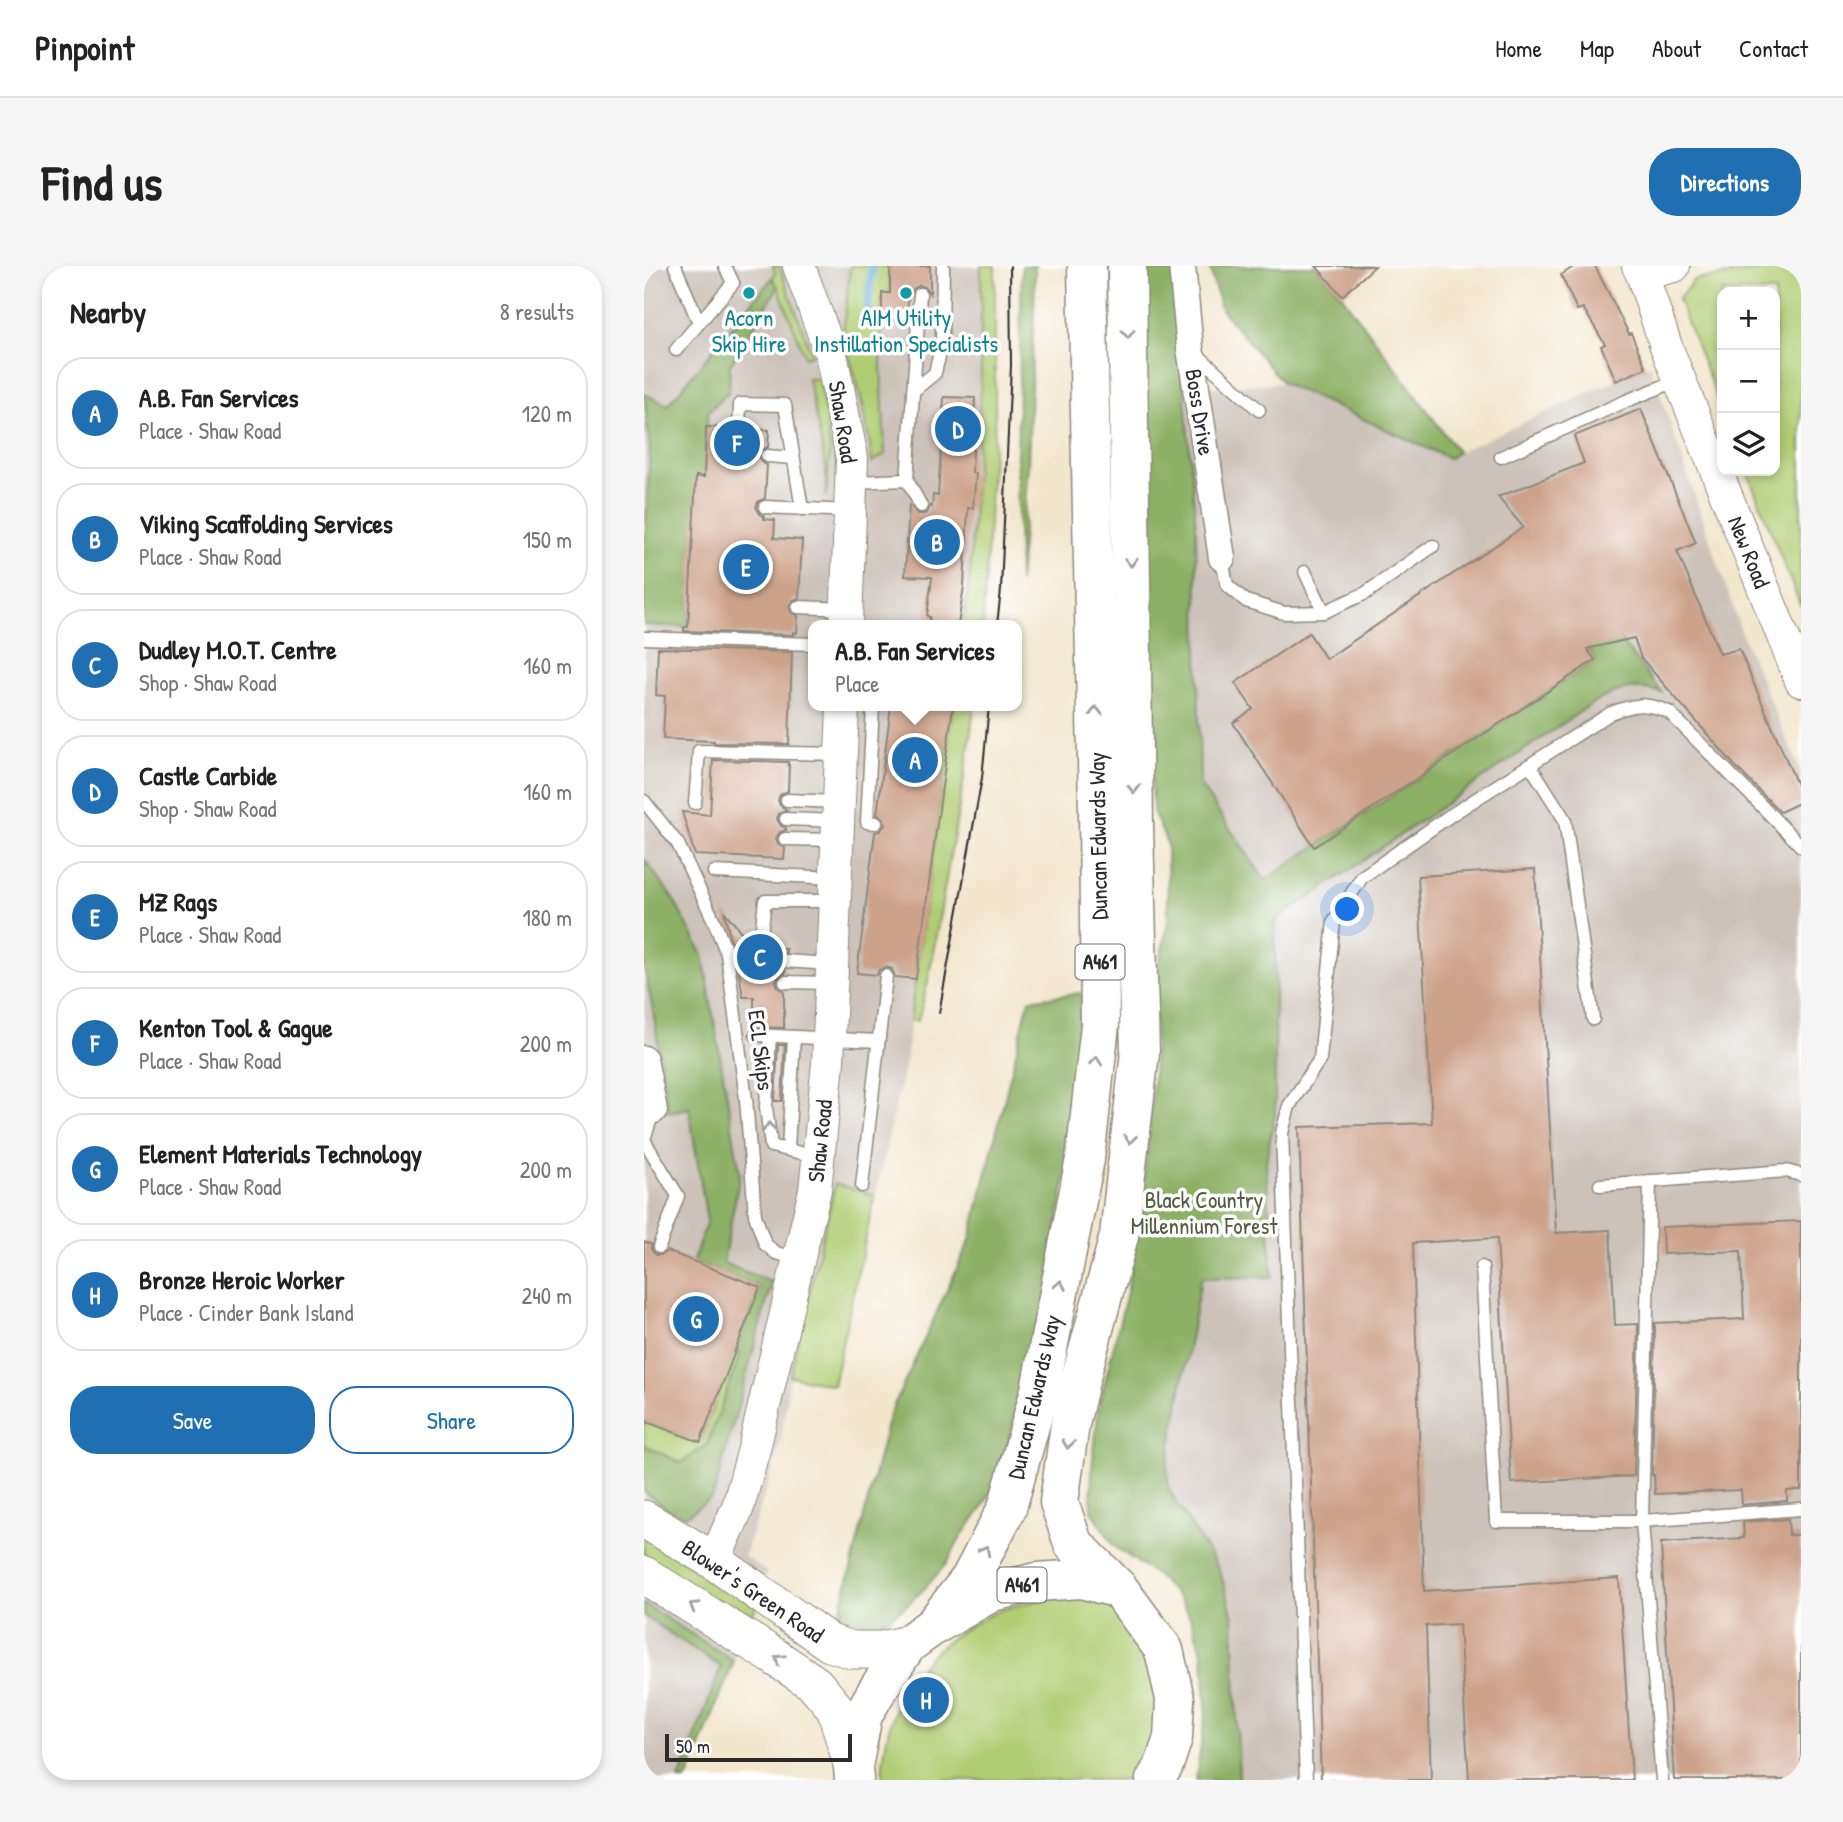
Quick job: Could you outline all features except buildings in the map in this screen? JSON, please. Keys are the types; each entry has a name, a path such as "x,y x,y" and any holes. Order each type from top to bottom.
{"highway":[{"name":"Duncan Edwards Way","path":"920,1635 970,1579 1007,1508 1040,1390 1085,1159 1100,1025 1087,266"},
{"name":"Duncan Edwards Way","path":"1119,1589 1073,1543 1059,1502 1070,1424 1119,1236 1140,1052 1127,266"},
{"name":"A461","path":"854,1774 863,1715 878,1689 920,1635 992,1592 1037,1582 1082,1579 1119,1589 1164,1650 1175,1699 1173,1738 1164,1765 1155,1780"}],"main road":[{"name":"Blower's Green Road","path":"644,1519 713,1561 830,1643 852,1650 881,1650 920,1635"},
{"name":"Blower's Green Road","path":"644,1576 743,1636 815,1684 835,1708 854,1774"}],"street":[{"name":"Shaw Road","path":"799,266 831,354 852,458 846,617"},
{"name":"Boss Drive","path":"1182,266 1190,348 1223,558"},
{"path":"1640,270 1674,266"},
{"name":"New Road","path":"1640,270 1666,346 1801,681"},
{"name":"Shaw Road","path":"713,1561 738,1507 815,1190 803,1154 829,1038 843,711"},
{"path":"644,1059 654,1110"}],"lane":[{"path":"674,266 699,323"},
{"path":"676,350 733,284 725,266"},
{"path":"913,391 935,373 943,344 943,266"},
{"path":"920,294 907,480 921,506"},
{"path":"1190,348 1259,410"},
{"path":"1501,457 1680,380"},
{"path":"739,429 740,404 785,405 802,509"},
{"path":"767,456 793,458"},
{"path":"765,507 802,509 907,480"},
{"path":"1223,558 1227,585 1246,601 1284,613 1324,612 1366,593 1433,546"},
{"path":"1305,572 1324,612"},
{"path":"798,607 846,617"},
{"path":"644,638 808,644"},
{"path":"1306,1780 1282,1133 1289,1106 1320,1059 1334,921 1362,877 1611,713 1630,706 1653,705 1669,712 1801,846"},
{"path":"873,711 867,822 876,822"},
{"path":"695,803 699,751 841,755"},
{"path":"1530,765 1565,820 1593,1019"},
{"path":"788,800 838,821"},
{"name":"ECL Skips","path":"644,801 678,844 727,954 746,1099 755,1215 765,1244 776,1253 799,1259"},
{"path":"786,819 838,821"},
{"path":"785,839 838,821"},
{"path":"714,872 835,890"},
{"path":"761,935 765,901 835,890"},
{"path":"785,961 832,974"},
{"path":"785,982 832,974"},
{"path":"862,1186 886,976"},
{"path":"755,1035 878,1041"},
{"path":"771,1036 766,1107 771,1146 803,1154 794,1037"},
{"path":"654,1110 644,1139 678,1196 659,1247"},
{"path":"1600,1185 1786,1171 1801,1175"},
{"path":"1650,1181 1642,1521 1662,1780"},
{"path":"1482,1267 1496,1521 1642,1521 1801,1509"}],"shaded area":[{"path":"644,266 981,266 981,385 969,585 964,620 808,620 808,711 952,711 905,1063 833,1385 790,1376 782,1435 744,1556 767,1572 687,1780 644,1780 644,968 668,1112 689,1108 708,1221 696,1253 723,1263 740,1174 672,897 644,859"},
{"path":"1650,365 1746,645 1801,773 1801,1780 1239,1780 1233,1617 1220,1571 1169,1490 1167,1467 1201,1278 1271,1277 1266,1161 1275,1114 1275,921 1587,707 1614,691 1645,688 1661,692 1602,617 1595,660 1265,880 1200,785 1196,527 1184,389 1283,383 1449,458"}],"green space":[{"path":"773,266 779,266 812,355 805,357 772,278 775,273"},
{"path":"850,266 890,266 890,293 882,293 881,364 885,454 872,462 863,405 843,334"},
{"path":"981,266 995,266 995,418 983,620 964,620 969,585 981,385"},
{"path":"1022,266 1035,266 1035,283 1028,465 1019,583 1017,459"},
{"name":"Black Country Millennium Forest","path":"1144,266 1174,266 1196,527 1200,785 1265,880 1595,660 1577,632 1602,617 1662,693 1631,689 1614,692 1597,701 1275,921 1275,1114 1266,1161 1272,1277 1201,1278 1167,1467 1169,1490 1220,1571 1233,1617 1239,1780 1196,1780 1206,1710 1203,1655 1191,1619 1180,1599 1157,1576 1114,1546 1091,1509 1092,1468 1099,1406 1128,1288 1147,1154 1153,1085 1157,972 1168,923 1167,843 1153,811"},
{"path":"1209,266 1316,266 1342,296 1458,452 1449,458 1283,383 1221,309"},
{"path":"1801,266 1801,607 1749,476 1780,476 1780,287 1717,287 1717,397 1678,299 1694,280"},
{"path":"772,278 778,287 730,365 729,391 708,412 704,477 697,476 688,627 644,625 644,558 650,451 644,394 668,405"},
{"path":"808,378 819,380 826,414 830,452 826,497 826,467"},
{"path":"952,711 973,711 928,981 918,1021 910,1020"},
{"path":"644,859 672,897 703,955 740,1174 723,1263 772,1282 713,1497 686,1516 671,1511 644,1492 644,1445 681,1463 707,1445 740,1354 735,1351 760,1287 693,1261 707,1221 689,1108 668,1112 644,968"},
{"name":"Black Country Millennium Forest","path":"1081,993 1074,1122 1048,1290 998,1481 946,1564 907,1605 886,1620 870,1625 839,1616 889,1416 970,1240 1029,1000"},
{"path":"835,1184 875,1195 833,1385 790,1376"},
{"path":"735,1351 741,1353 707,1445 681,1463 644,1445 644,1421 700,1442"},
{"path":"644,1535 757,1606 747,1623 644,1558"},
{"path":"1067,1594 1096,1599 1117,1613 1129,1626 1147,1660 1156,1698 1157,1716 1154,1739 1141,1780 883,1780 886,1743 897,1705 906,1688 929,1658 958,1633 997,1612"},
{"path":"644,1604 734,1661 687,1780 679,1780 721,1667 644,1616"}],"waterway":[{"path":"867,313 872,266"}],"tram line":[{"path":"998,620 1011,365 1010,266"},
{"path":"939,1013 982,778 989,711"}],"place":[{"name":"Acorn Skip Hire","path":"749,293"},
{"name":"AIM Utility Instillation Specialists","path":"906,293"},
{"name":"Castle Carbide","path":"958,429"},
{"name":"Kenton Tool & Gague","path":"737,443"},
{"name":"Viking Scaffolding Services","path":"937,542"},
{"name":"MZ Rags","path":"746,567"},
{"name":"A.B. Fan Services","path":"915,760"},
{"name":"Dudley M.O.T. Centre","path":"760,957"},
{"name":"Element Materials Technology","path":"696,1319"},
{"name":"Bronze Heroic Worker","path":"926,1700"}]}
